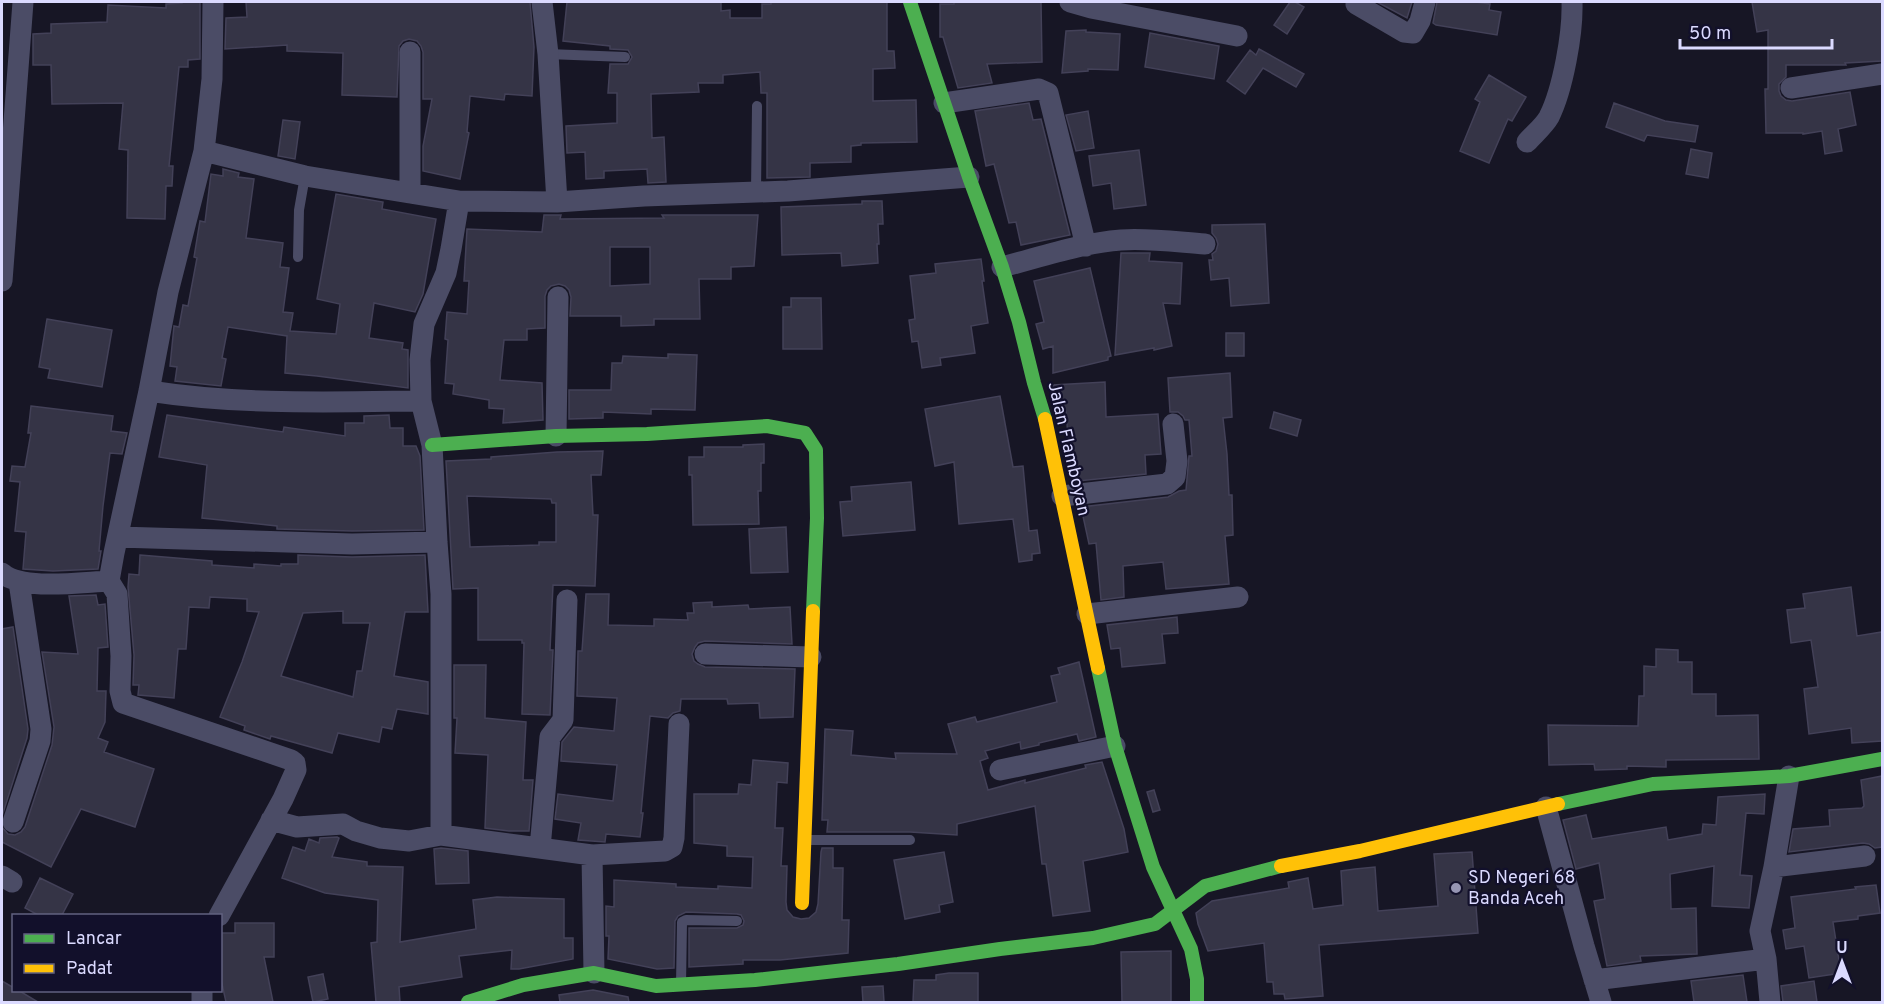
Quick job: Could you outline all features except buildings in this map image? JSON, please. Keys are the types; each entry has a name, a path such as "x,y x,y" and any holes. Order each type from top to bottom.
{"street":[{"path":"2,281 23,2"},
{"path":"213,2 212,79 204,151 168,292 109,581 117,594 121,656 120,692 123,703 295,763 296,770 283,800 220,914"},
{"path":"542,2 548,54 557,202"},
{"name":"Jalan Flamboyan","path":"910,2 1019,322 1046,422 1115,746 1153,867 1191,949 1197,979 1197,1002"},
{"path":"1070,2 1237,36"},
{"path":"1356,4 1404,32 1413,33 1420,21 1425,2"},
{"path":"1527,142 1548,119 1555,102 1569,37 1572,2"},
{"path":"410,52 410,193"},
{"path":"1791,88 1882,74"},
{"path":"944,103 1039,90 1048,93 1086,246"},
{"path":"204,151 305,176 459,201 557,202 756,192 969,177"},
{"path":"441,836 441,594 432,446 421,401 420,360 424,324 446,273 459,201"},
{"path":"1002,267 1120,240 1205,244"},
{"path":"556,436 558,297"},
{"path":"149,391 191,397 278,402 421,401"},
{"path":"1062,496 1167,484 1175,477 1177,461 1173,424"},
{"path":"432,446 556,436 647,434 767,426 806,433 816,450 817,518 802,903"},
{"path":"118,537 331,544 437,542"},
{"path":"13,822 42,729 10,578 31,584 109,581"},
{"path":"1087,614 1238,597"},
{"path":"540,848 550,737 563,720 567,600"},
{"path":"705,654 811,657"},
{"path":"271,820 297,827 343,824 356,831 380,838 409,841 441,836 592,855 665,851 672,847 674,838 679,724"},
{"path":"1000,770 1115,746"},
{"path":"468,1002 534,983 594,973 671,991 1093,938 1155,924 1205,886 1286,865 1360,851 1653,784 1789,776 1882,759"},
{"path":"1770,1002 1766,959 1760,931 1774,867 1789,776"},
{"path":"1546,807 1602,1002"},
{"path":"592,855 594,973"},
{"path":"1774,867 1865,856"},
{"path":"1594,980 1766,959"}],"lane":[{"path":"548,54 625,57"},
{"path":"756,192 757,106"},
{"path":"298,257 299,210 305,176"},
{"path":"804,840 910,840"},
{"path":"671,991 682,922 686,920 737,921"}],"traffic: fast":[{"path":"910,2 1002,267 1045,419"},
{"path":"432,445 556,436 647,434 767,426 805,433 816,450 817,518 813,611"},
{"path":"1098,668 1115,746 1153,867 1191,949 1197,979 1197,1002"},
{"path":"1558,804 1653,784 1789,776 1882,759"},
{"path":"468,1002 523,985 594,973 656,986 755,980 1093,938 1155,924 1205,886 1281,866"}],"traffic: slow":[{"path":"1045,419 1098,668"},
{"path":"802,903 813,611"},
{"path":"1281,866 1360,851 1558,804"}],"place":[{"name":"SD Negeri 68 Banda Aceh","path":"1456,888"}]}
